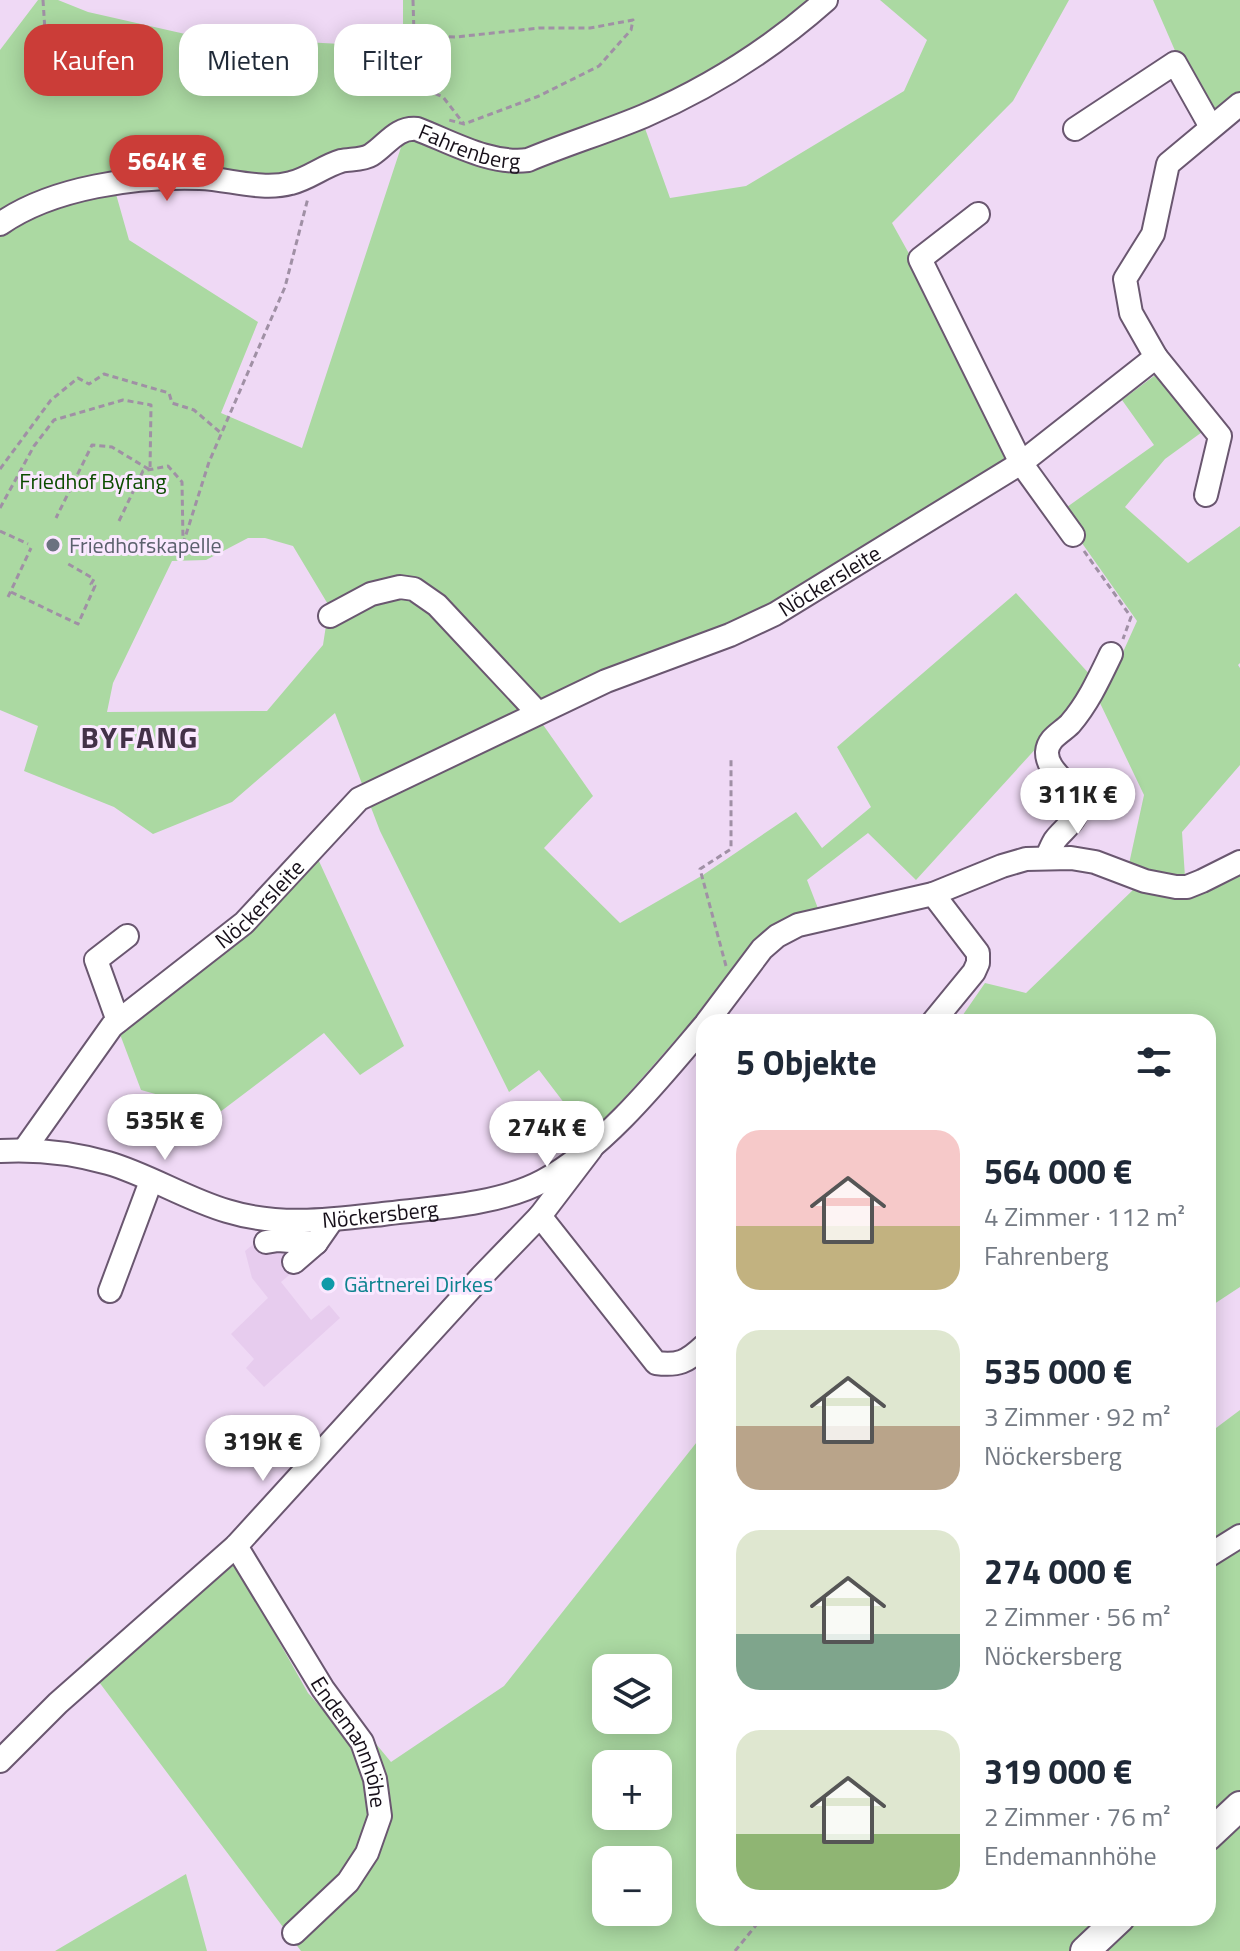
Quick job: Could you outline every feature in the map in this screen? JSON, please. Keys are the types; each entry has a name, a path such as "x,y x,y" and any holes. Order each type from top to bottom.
{"main road":[{"path":"1216,1828 1240,1806"},
{"path":"1085,1951 1112,1926"}],"street":[{"name":"Fahrenberg","path":"0,224 42,202 97,186 185,178 269,186 295,182 339,161 369,157 393,136 407,129 417,129 489,157 528,160 663,107 760,50 799,24 826,0"},
{"path":"1075,129 1175,63 1211,127"},
{"path":"1206,495 1220,436 1156,357 1131,313 1125,279 1153,234 1168,164 1240,104"},
{"path":"978,214 920,259 1021,463 1073,535"},
{"name":"Nöckersleite","path":"24,1150 118,1021 244,923 359,799 606,681 755,624 839,576 1021,463 1156,357"},
{"path":"330,616 379,592 400,587 414,589 444,611 538,713"},
{"path":"1047,857 1076,814 1077,801 1073,791 1049,763 1047,750 1051,740 1069,725 1086,703 1111,654"},
{"name":"Nöckersberg","path":"714,1014 762,949 777,936 798,925 933,894 1026,859 1047,857 1095,862 1145,881 1176,887 1187,887 1240,862"},
{"path":"933,894 978,953 974,972 940,1014"},
{"path":"118,1021 96,960 127,936"},
{"name":"Nöckersberg","path":"0,1151 24,1150 91,1159 225,1211 292,1223 489,1199 542,1182 591,1149 696,1035"},
{"path":"0,1761 58,1703 236,1546 540,1216 591,1149"},
{"path":"110,1291 151,1181"},
{"path":"540,1216 656,1363 674,1366 696,1353"},
{"path":"294,1262 316,1243 332,1220"},
{"path":"266,1242 316,1243"},
{"path":"1216,1551 1240,1536"},
{"name":"Endemannhöhe","path":"236,1546 323,1689 362,1742 375,1779 380,1816 367,1853 348,1882 294,1933"}],"path":[{"path":"43,0 45,24"},
{"path":"413,0 414,24"},
{"path":"442,118 464,124 539,96 599,66 631,30 633,20 590,28 539,28 451,37"},
{"path":"441,96 464,124"},
{"path":"119,521 143,471 168,466 182,482 183,544 209,462 285,287 310,193"},
{"path":"0,469 51,400 78,378 89,384 104,374 126,382 143,383 169,393 172,403 194,410 222,433"},
{"path":"0,508 34,446 54,420 123,400 151,405 150,470"},
{"path":"56,518 92,445 112,447 150,470"},
{"path":"0,531 30,546 8,597"},
{"path":"1073,535 1131,617 1115,658 1111,654"},
{"path":"11,592 78,624 95,586 91,584 94,579 65,562"},
{"path":"731,759 731,849 700,869 733,991"},
{"path":"735,1951 755,1926"}],"shaded area":[{"name":"Gärtnerei Dirkes","path":"262,1237 301,1265 281,1282 311,1320 329,1305 340,1318 264,1387 246,1368 254,1359 231,1334 268,1298 252,1278 245,1251"}],"green space":[{"path":"38,0 58,0 88,12 141,24 24,24 24,96 163,96 163,29 179,33 179,96 318,96 318,43 334,44 334,96 451,96 451,24 403,24 403,0 822,0 716,75 527,158 418,127 294,180 165,177 0,219 0,50"},
{"name":"Friedhof Byfang","path":"880,0 1069,0 1013,101 892,223 1022,457 720,647 539,719 593,796 544,848 620,923 703,875 796,812 822,848 871,807 837,747 1016,593 1092,677 1040,744 916,880 868,833 807,880 819,911 771,926 731,977 590,1137 539,1070 509,1092 380,831 335,713 232,802 153,834 114,807 24,771 38,726 0,710 0,226 114,187 129,240 258,322 221,413 302,448 406,132 507,162 642,120 670,198 746,186 904,91 927,40","holes":["248,538 265,538 293,546 329,606 323,645 267,711 107,712 113,683 172,561 206,560"]},
{"path":"1153,0 1240,0 1240,96 1206,122"},
{"path":"1162,370 1209,427 1165,459 1125,507 1188,563 1240,526 1240,765 1182,832 1185,877 1160,876 1129,864 1144,795 1100,703 1137,621 1060,512 1154,445 1122,400"},
{"path":"318,859 404,1046 360,1075 324,1033 220,1112 141,1090 118,1029 256,927"},
{"path":"1240,871 1240,1287 1216,1303 1216,1014 964,1014 985,983 1026,993 1134,889 1196,889"},
{"path":"1240,1410 1240,1804 1216,1825 1216,1428"},
{"path":"696,1443 696,1926 1103,1926 1078,1951 301,1951 84,1662 225,1546 308,1693 348,1738 362,1727 391,1762 504,1686"},
{"path":"1240,1807 1240,1951 1094,1951 1120,1926 1216,1926 1216,1830"},
{"path":"186,1874 207,1951 55,1951"}],"place":[{"name":"Friedhofskapelle","path":"53,545"},
{"name":"Gärtnerei Dirkes","path":"328,1284"}],"district":[{"name":"BYFANG","path":"140,737"}]}
